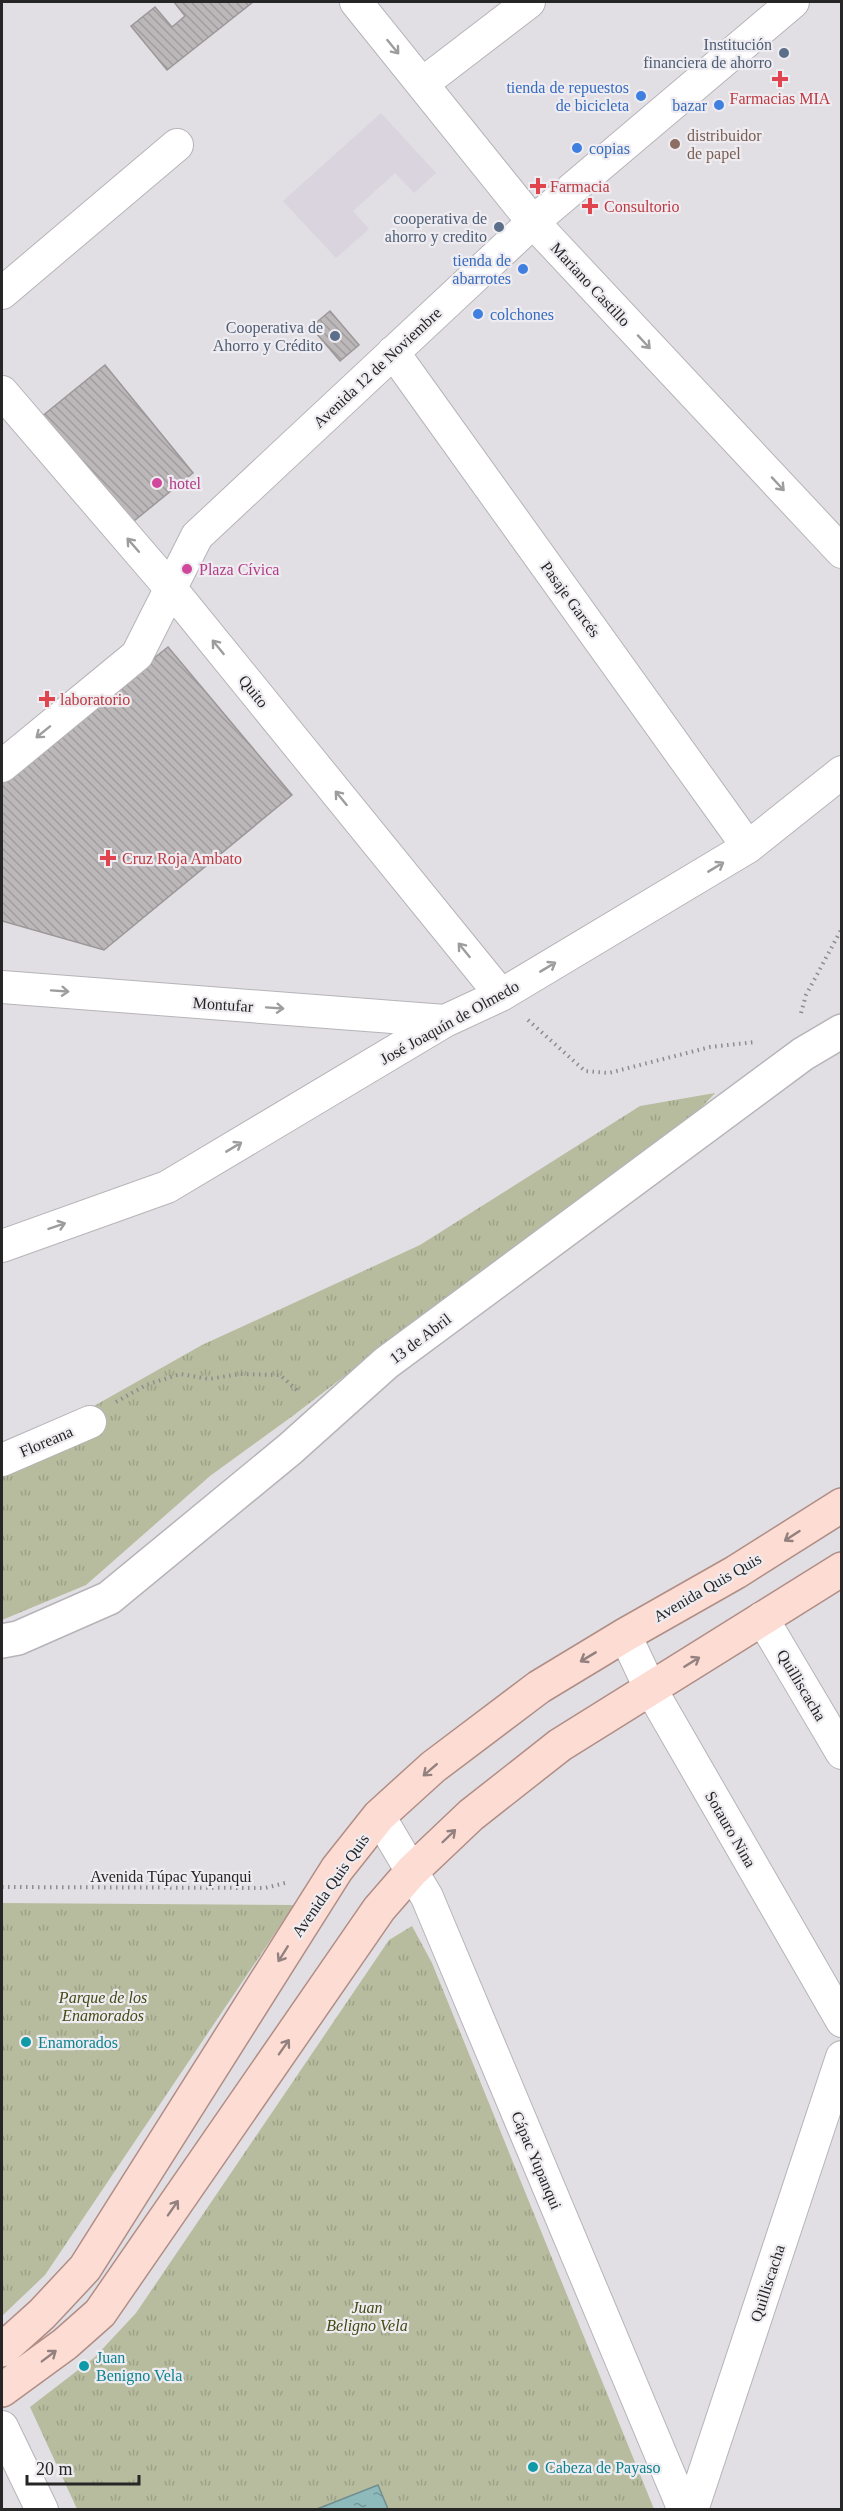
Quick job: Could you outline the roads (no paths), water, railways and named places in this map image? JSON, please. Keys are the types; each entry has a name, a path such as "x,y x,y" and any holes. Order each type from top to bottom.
{"main road":[{"name":"Avenida Quis Quis","path":"2,2350 42,2314 85,2268 337,1869 379,1816 433,1767 539,1687 736,1572 842,1504"},
{"path":"2,2390 65,2344 100,2313 379,1909 412,1871 471,1815 560,1745 842,1569"}],"street":[{"name":"Mariano Castillo","path":"356,2 533,222 842,552"},
{"path":"422,84 529,2"},
{"name":"Avenida 12 de Noviembre","path":"2,766 137,655 172,590 197,536 533,222 793,2"},
{"path":"2,292 177,145"},
{"name":"Pasaje Garcés","path":"393,352 748,847"},
{"name":"Quito","path":"2,392 172,590 501,995"},
{"name":"José Joaquín de Olmedo","path":"2,1246 167,1187 445,1021 501,995 748,847 842,772"},
{"name":"Montufar","path":"2,987 445,1021"},
{"name":"13 de Abril","path":"2,1641 18,1638 109,1598 273,1464 386,1363 803,1054 842,1030"},
{"name":"Floreana","path":"2,1460 90,1422"},
{"name":"Quilliscacha","path":"762,1618 842,1753"},
{"name":"Sotauro Nina","path":"625,1635 650,1688 842,2021"},
{"name":"Cápac Yupanqui","path":"379,1816 427,1897 684,2510"},
{"name":"Quilliscacha","path":"692,2510 842,2057"},
{"path":"2,2427 42,2510"}],"water":[{"path":"378,2485 388,2509 317,2509"}],"place":[{"name":"Institución financiera de ahorro","path":"784,53"},
{"name":"Farmacias MIA","path":"780,79"},
{"name":"tienda de repuestos de bicicleta","path":"641,96"},
{"name":"bazar","path":"719,105"},
{"name":"distribuidor de papel","path":"675,144"},
{"name":"copias","path":"577,148"},
{"name":"Farmacia","path":"538,186"},
{"name":"Consultorio","path":"590,206"},
{"name":"cooperativa de ahorro y credito","path":"499,227"},
{"name":"tienda de abarrotes","path":"523,269"},
{"name":"colchones","path":"478,314"},
{"name":"Cooperativa de Ahorro y Crédito","path":"335,336"},
{"name":"hotel","path":"157,483"},
{"name":"Plaza Cívica","path":"187,569"},
{"name":"laboratorio","path":"47,699"},
{"name":"Cruz Roja Ambato","path":"108,858"},
{"name":"Enamorados","path":"26,2042"},
{"name":"Juan Benigno Vela","path":"84,2366"},
{"name":"Cabeza de Payaso","path":"533,2467"}],"park label":[{"name":"Parque de los Enamorados","path":"103,2006"},
{"name":"Juan Beligno Vela","path":"367,2316"}]}
